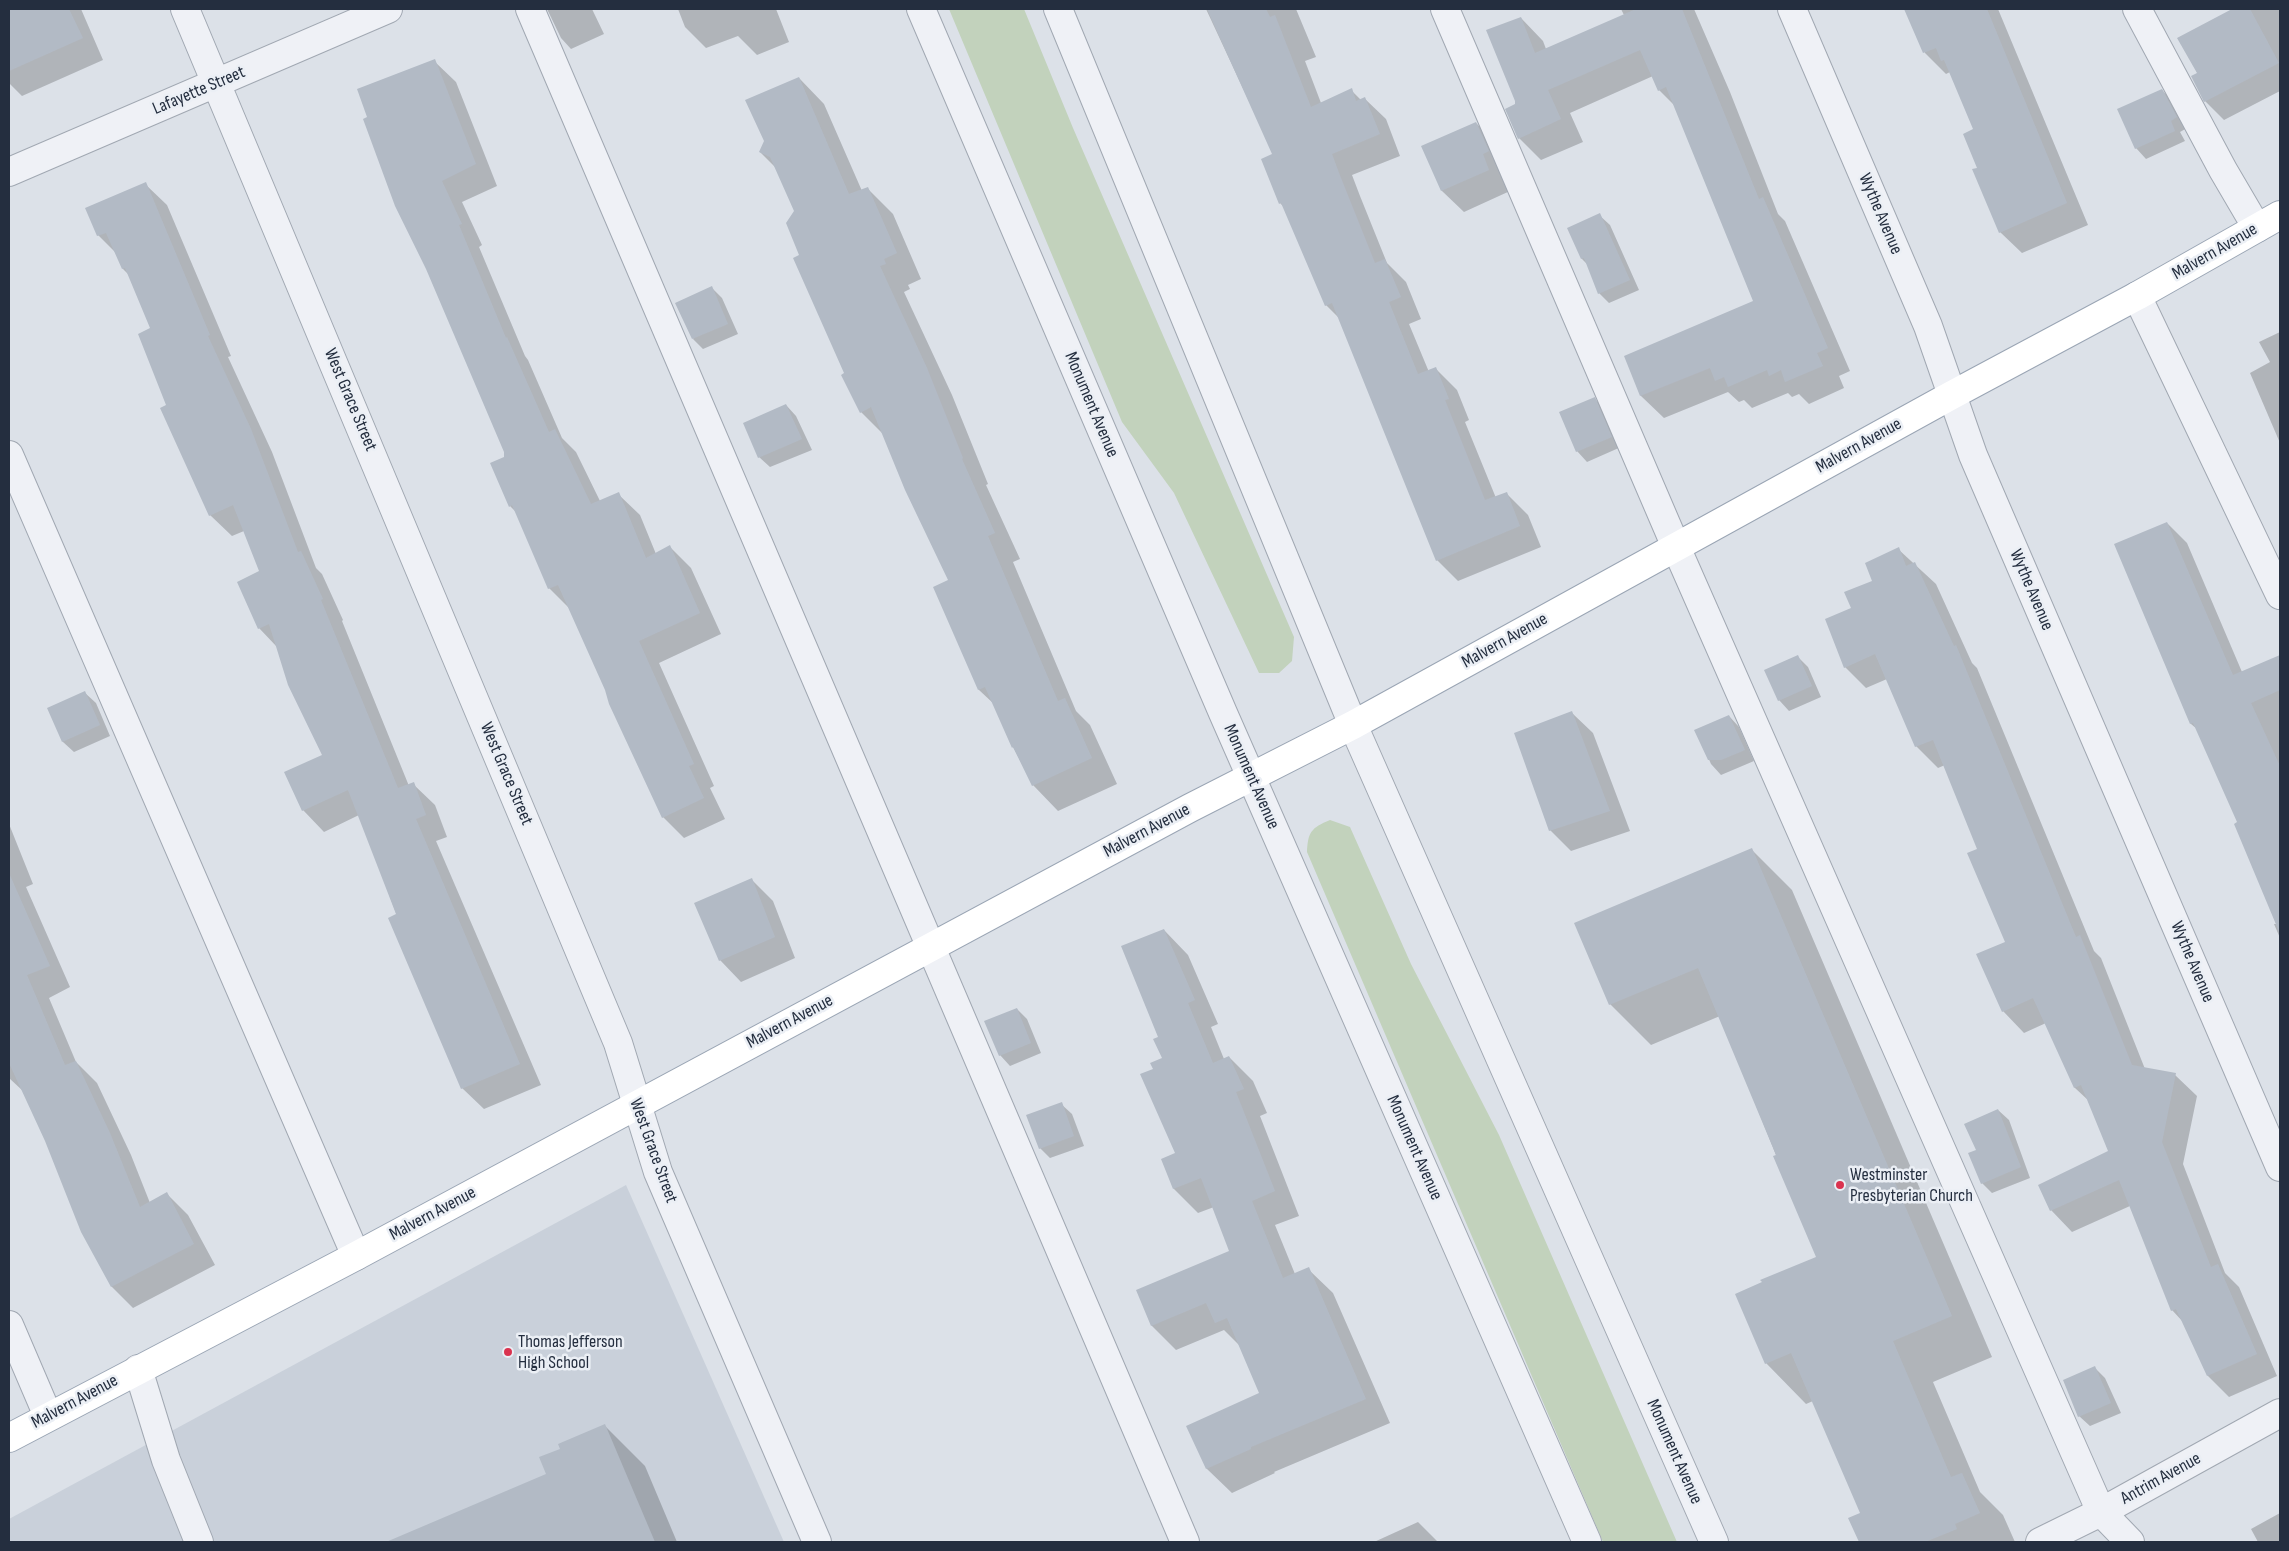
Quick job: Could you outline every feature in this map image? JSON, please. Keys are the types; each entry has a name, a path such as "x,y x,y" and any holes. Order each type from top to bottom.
{"main road":[{"name":"Malvern Avenue","path":"9,1438 356,1256 1190,808 1353,725 2269,222"}],"street":[{"name":"West Grace Street","path":"185,9 618,1043 658,1172 817,1542"},
{"name":"Lafayette Street","path":"9,172 388,9"},
{"path":"530,9 1185,1542"},
{"name":"Monument Avenue","path":"921,9 1252,777 1587,1542"},
{"name":"Monument Avenue","path":"1058,9 1353,725 1714,1542"},
{"path":"1445,9 1676,547 2101,1512 2130,1542"},
{"name":"Wythe Avenue","path":"1792,9 1928,326 1976,463 2280,1167"},
{"path":"2137,9 2223,170 2269,222"},
{"path":"2137,296 2280,595"},
{"path":"9,454 356,1256"},
{"path":"9,1325 48,1416"},
{"path":"138,1369 166,1460 199,1542"},
{"name":"Antrim Avenue","path":"2040,1542 2101,1512 2280,1413"}],"shaded area":[{"name":"Thomas Jefferson High School","path":"626,1185 784,1542 9,1542 9,1519"}],"green space":[{"path":"949,9 1024,9 1073,128 1294,637 1292,661 1279,673 1259,673 1174,493 1122,422"},
{"path":"1330,820 1350,827 1411,964 1499,1135 1677,1542 1603,1542 1307,852 1308,840 1312,832 1315,828"}],"building":[{"path":"9,9 69,9 83,38 9,71"},
{"path":"1207,9 1266,9 1270,17 1275,15 1311,107 1352,88 1356,101 1365,97 1380,134 1332,154 1375,263 1385,259 1401,297 1389,302 1418,374 1436,367 1449,399 1445,400 1485,500 1507,492 1520,526 1436,561 1332,303 1325,306 1281,203 1279,204 1261,159 1272,154"},
{"path":"1636,9 1682,9 1759,199 1763,197 1828,348 1817,353 1823,366 1785,382 1781,370 1769,376 1767,370 1728,387 1724,377 1715,381 1710,368 1640,396 1624,356 1753,301 1666,87 1658,91 1640,50 1548,90 1561,119 1518,139 1505,109 1515,104 1515,101 1486,30 1521,17 1535,53"},
{"path":"1904,9 1987,9 2067,203 1999,233 1972,169 1977,168 1963,134 1973,129 1944,60 1941,61 1936,48 1923,53"},
{"path":"2232,9 2250,9 2279,63 2204,102 2191,76 2197,73 2177,38"},
{"path":"435,59 476,164 442,181 462,224 459,225 506,338 549,432 555,429 591,504 619,492 646,558 670,545 700,613 639,641 694,764 689,766 704,798 662,818 609,704 605,690 558,585 548,589 512,505 509,507 490,463 504,457 504,452 426,269 395,206 363,119 367,117 357,89"},
{"path":"799,77 849,194 868,187 897,253 884,259 886,264 880,266 927,368 962,459 995,533 988,536 1058,701 1065,698 1092,758 1032,786 1012,748 985,687 978,690 933,587 948,580 905,490 871,407 860,413 841,375 844,373 793,258 799,255 786,223 794,211 770,157 759,152 764,141 745,100"},
{"path":"2162,89 2177,117 2171,121 2175,131 2135,149 2117,109"},
{"path":"1476,122 1489,151 1483,154 1489,170 1441,191 1421,146"},
{"path":"146,182 210,335 208,336 251,429 298,552 301,551 323,599 321,600 398,788 414,782 426,815 416,819 520,1064 461,1089 388,918 396,914 348,790 302,811 284,772 322,755 288,685 269,624 258,629 237,582 259,571 233,505 209,516 160,408 166,405 138,334 150,328 125,268 122,269 106,233 97,236 85,208"},
{"path":"1600,213 1630,280 1598,294 1584,258 1581,259 1567,228"},
{"path":"712,286 728,324 692,339 675,303"},
{"path":"1595,397 1612,437 1576,452 1559,412"},
{"path":"786,404 802,439 758,458 743,423"},
{"path":"2167,522 2233,675 2280,655 2280,690 2251,703 2280,766 2280,934 2234,824 2237,822 2193,723 2190,724 2114,544"},
{"path":"1899,547 1906,566 1915,562 1954,646 1956,645 2076,937 2080,935 2132,1065 2176,1073 2162,1142 2211,1267 2218,1264 2257,1354 2207,1376 2176,1309 2171,1311 2119,1180 2050,1211 2038,1185 2108,1151 2081,1085 2074,1088 2033,998 2002,1012 1976,954 2005,942 1967,853 1977,849 1933,740 1915,747 1875,654 1844,668 1825,619 1851,608 1844,592 1872,581 1865,563"},
{"path":"1798,655 1812,686 1778,701 1764,670"},
{"path":"85,691 100,725 62,742 47,708"},
{"path":"1572,711 1610,811 1549,831 1514,733"},
{"path":"1729,715 1745,750 1721,760 1708,760 1694,730"},
{"name":"Westminster Presbyterian Church","path":"1752,848 1952,1316 1893,1341 1951,1477 1962,1473 1980,1513 1955,1524 1957,1529 1925,1542 1859,1542 1848,1518 1860,1513 1791,1353 1765,1364 1735,1294 1762,1282 1760,1280 1816,1257 1773,1156 1776,1155 1698,968 1609,1005 1574,923"},
{"path":"9,873 50,966 27,975 65,1065 76,1061 110,1133 140,1207 167,1192 194,1244 111,1287 81,1232 45,1141 9,1063"},
{"path":"752,878 775,937 719,961 694,903"},
{"path":"1164,929 1195,1000 1188,1003 1213,1063 1229,1056 1244,1089 1236,1092 1275,1191 1252,1201 1283,1278 1309,1267 1366,1399 1251,1447 1251,1449 1206,1469 1186,1426 1259,1393 1227,1318 1215,1323 1206,1303 1151,1326 1136,1290 1229,1251 1201,1178 1173,1189 1161,1159 1175,1153 1140,1074 1153,1069 1150,1063 1162,1058 1153,1039 1158,1037 1121,946"},
{"path":"1017,1008 1031,1043 999,1056 984,1021"},
{"path":"1062,1102 1074,1136 1039,1149 1026,1115"},
{"path":"1998,1109 2021,1167 1981,1184 1968,1153 1976,1150 1964,1124"},
{"path":"2095,1366 2111,1403 2078,1417 2063,1380"},
{"path":"605,1424 655,1542 386,1542 546,1474 539,1457 560,1449 558,1444"}],"place":[{"name":"Westminster Presbyterian Church","path":"1840,1185"},
{"name":"Thomas Jefferson High School","path":"508,1352"}]}
